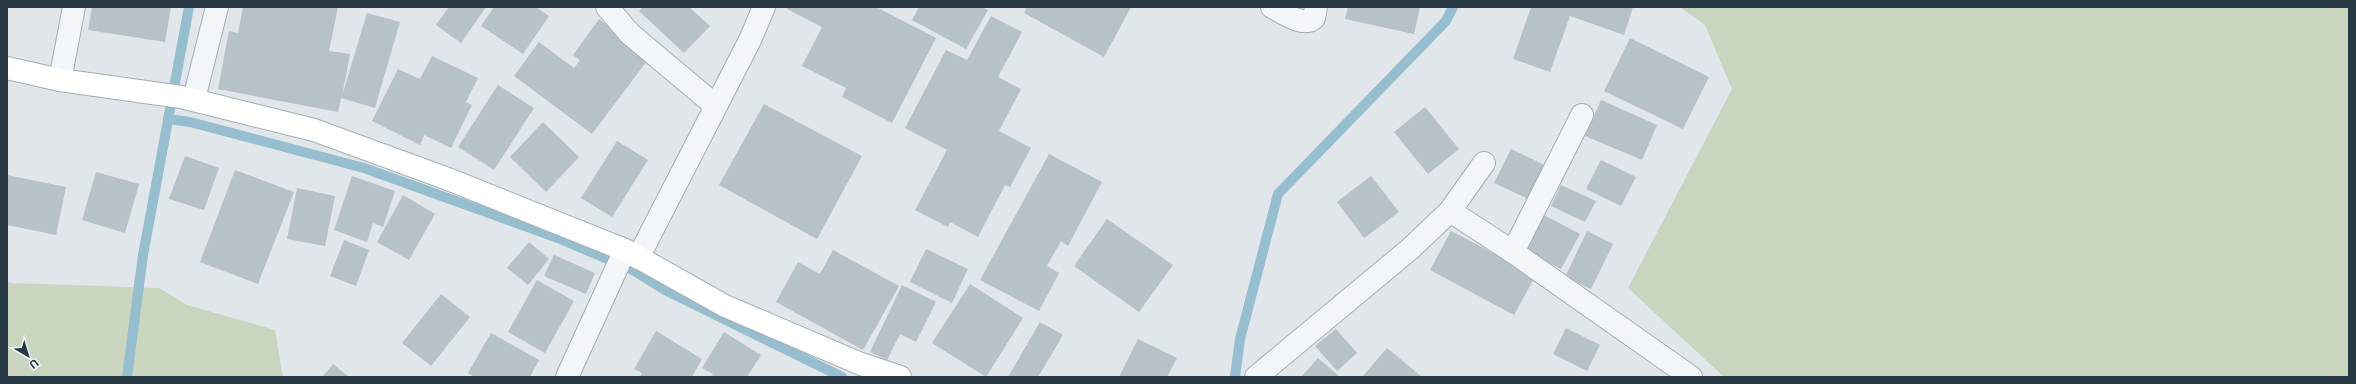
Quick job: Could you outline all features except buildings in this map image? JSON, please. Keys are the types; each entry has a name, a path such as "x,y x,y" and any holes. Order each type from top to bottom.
{"street":[{"path":"60,80 74,7"},
{"path":"179,97 217,7"},
{"path":"606,7 630,34 716,106"},
{"path":"567,377 624,260 716,106 764,7"},
{"path":"1272,7 1300,21 1307,21 1314,18 1316,7"},
{"path":"7,68 60,80 179,97 314,130 448,179 876,374 900,377"},
{"path":"1513,252 1582,115"},
{"path":"1256,377 1410,249 1450,212 1484,163"},
{"path":"1450,212 1513,252 1691,377"}],"green space":[{"path":"1680,7 2349,7 2349,377 1724,377 1628,288 1732,89 1705,25"},
{"path":"7,281 11,283 159,288 187,305 275,330 283,377 7,377"}],"waterway":[{"path":"127,377 143,255 189,7"},
{"path":"1235,377 1240,339 1278,194 1446,21 1453,7"},
{"path":"168,119 190,122 364,168 558,238 633,270 665,290 842,377"}]}
